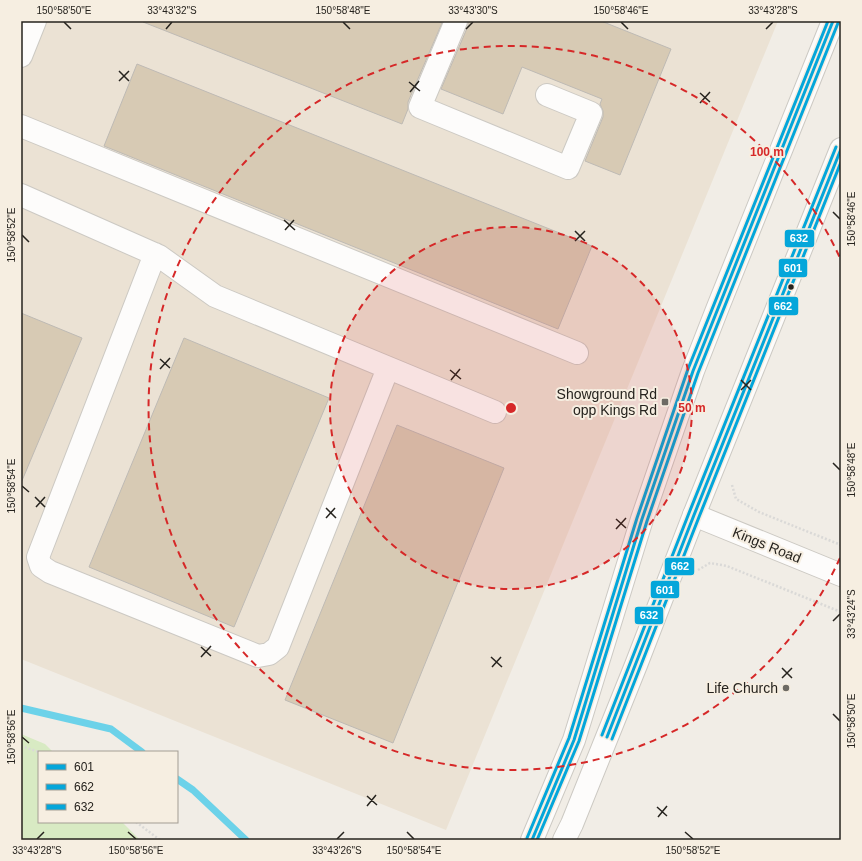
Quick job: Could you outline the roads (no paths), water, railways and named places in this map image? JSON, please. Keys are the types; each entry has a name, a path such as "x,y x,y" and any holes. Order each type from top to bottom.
{"main road":[{"path":"21,56 35,21"},
{"path":"456,21 420,107 568,168 591,113 547,95"},
{"path":"532,840 574,740 642,519 693,371 720,300 833,21"},
{"path":"21,126 577,353"},
{"path":"564,840 572,824 621,702 694,515 841,149"},
{"path":"21,195 154,254 167,261 215,296 495,412"},
{"path":"154,254 38,557 41,566 50,572 258,656 269,654 278,646 388,368"},
{"name":"Kings Road","path":"694,515 841,575"}],"waterway":[{"path":"21,708 111,729 141,751"},
{"path":"178,780 193,790 246,840"}],"place":[{"name":"Showground Rd opp Kings Rd","path":"665,402"},
{"name":"Life Church","path":"786,688"}]}
